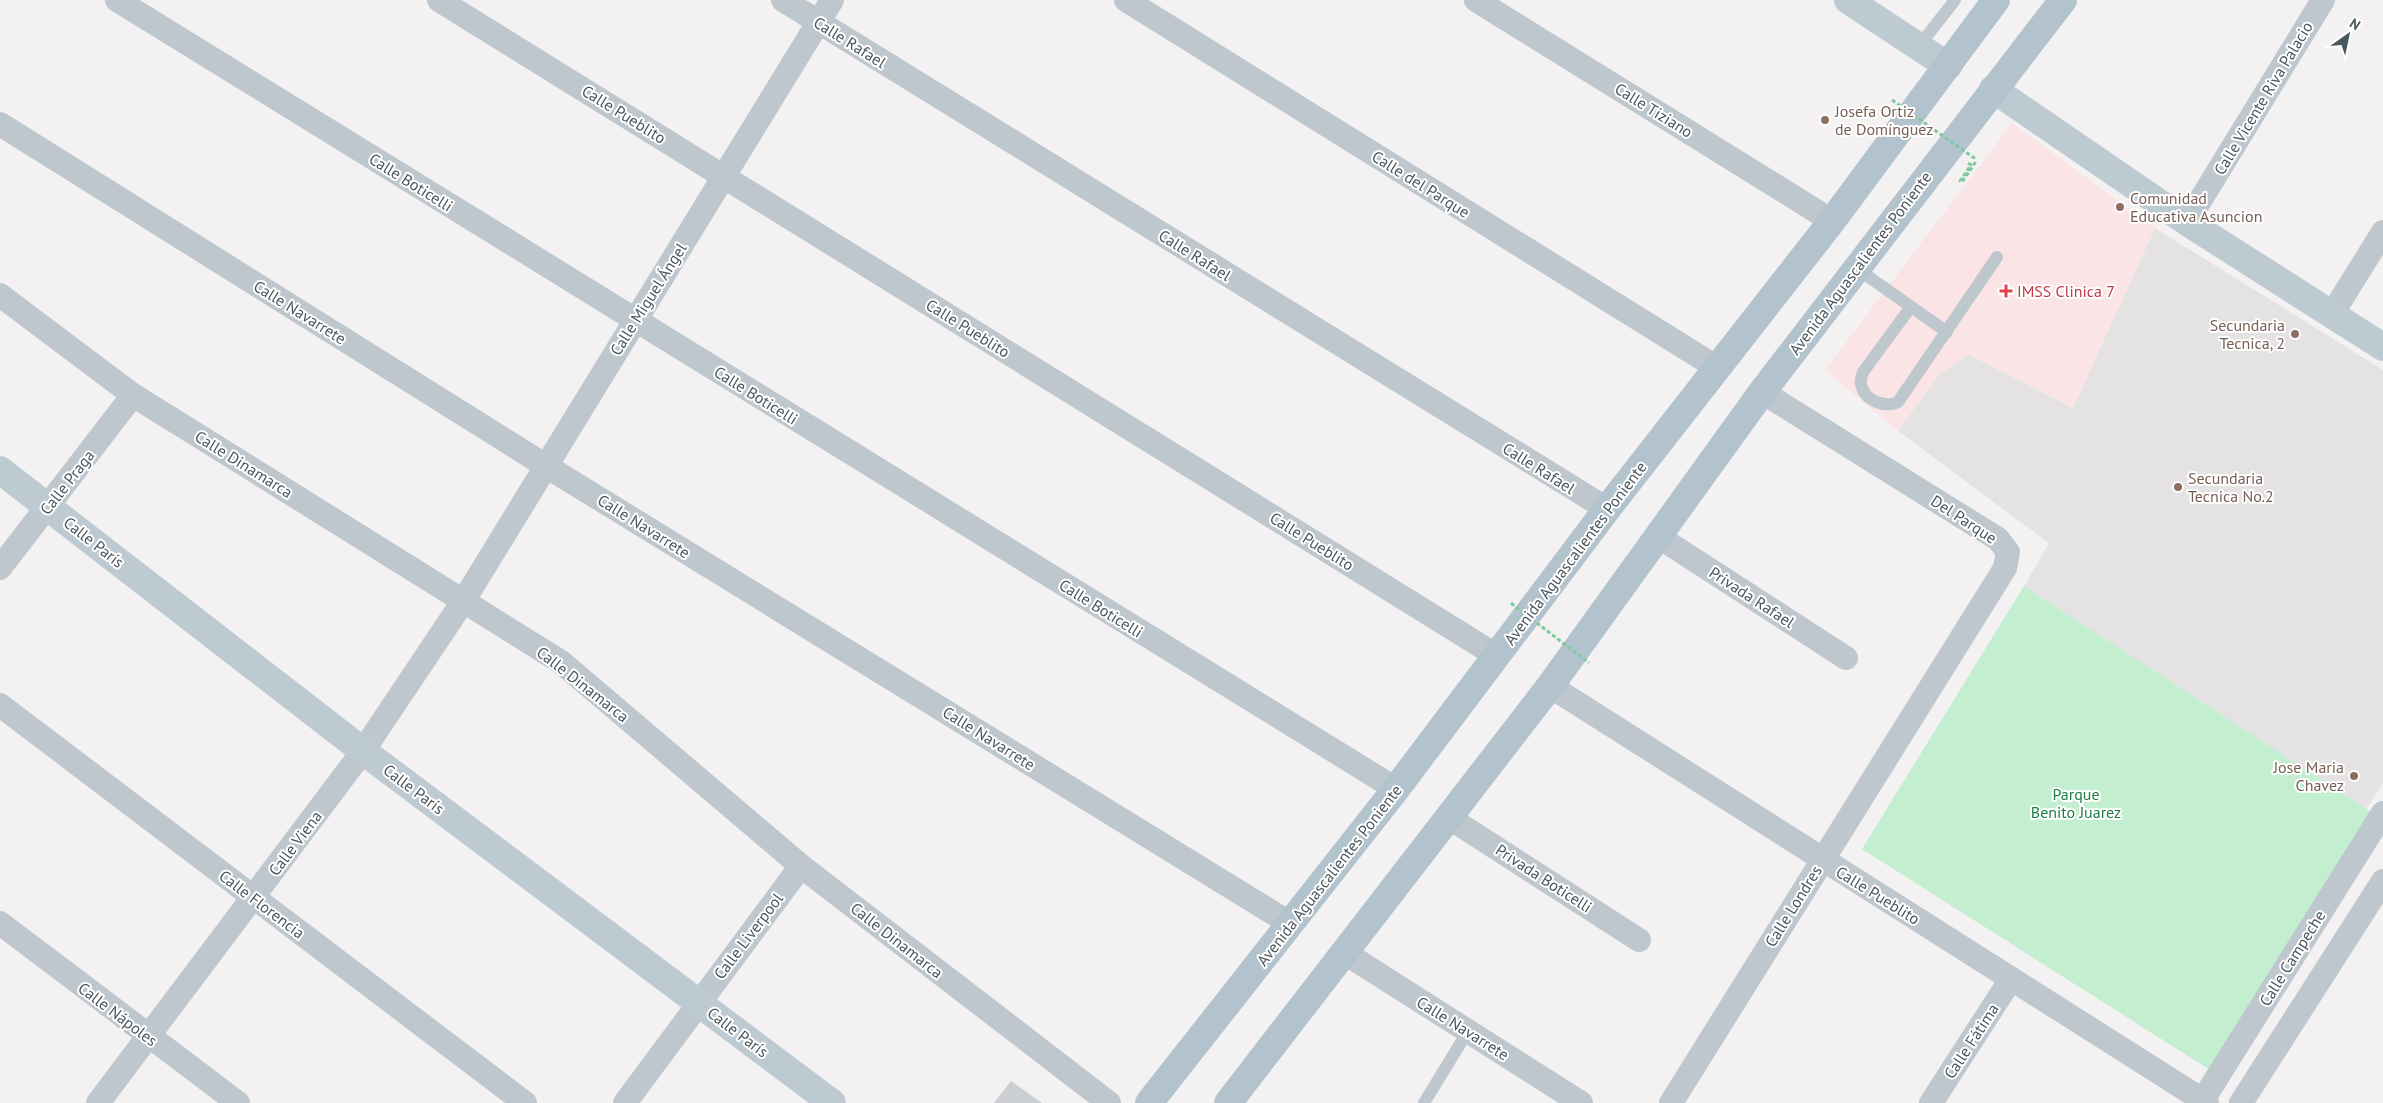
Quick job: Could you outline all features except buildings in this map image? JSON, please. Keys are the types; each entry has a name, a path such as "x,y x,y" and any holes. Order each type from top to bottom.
{"main road":[{"name":"Avenida Aguascalientes Poniente","path":"1149,1103 1396,789 1716,367 1832,221 1996,0"},
{"name":"Avenida Aguascalientes Poniente","path":"1228,1103 1550,686 1762,392 2063,0"}],"street":[{"name":"Calle Boticelli","path":"117,0 634,321 1396,789"},
{"name":"Calle Pueblito","path":"439,0 1497,656"},
{"name":"Calle Rafael","path":"783,0 1607,509"},
{"name":"Calle Miguel Ángel","path":"464,600 832,0"},
{"name":"Calle del Parque","path":"1126,0 1716,367"},
{"name":"Calle Tiziano","path":"1476,0 1832,221"},
{"path":"1848,0 1948,66"},
{"name":"Calle Vicente Riva Palacio","path":"2187,222 2323,0"},
{"path":"1994,89 2187,222 2383,347"},
{"name":"Calle Navarrete","path":"0,124 546,466 1291,924"},
{"path":"2332,314 2383,232"},
{"name":"Calle Dinamarca","path":"0,295 133,395 561,662 801,866 1109,1103"},
{"name":"Del Parque","path":"1762,392 1998,539 2008,552 2005,568 1917,710"},
{"name":"Calle Praga","path":"0,568 133,395"},
{"name":"Calle París","path":"0,470 363,751 832,1103"},
{"name":"Privada Rafael","path":"1659,537 1846,658"},
{"name":"Calle Viena","path":"98,1103 363,751 464,600"},
{"name":"Calle Pueblito","path":"1550,686 2204,1102"},
{"name":"Calle Florencia","path":"0,705 525,1103"},
{"name":"Calle Londres","path":"1671,1103 1822,858 1917,710"},
{"name":"Calle Campeche","path":"2204,1102 2383,813"},
{"name":"Privada Boticelli","path":"1448,817 1639,940"},
{"name":"Calle Liverpool","path":"625,1103 698,1002 801,866"},
{"path":"2241,1103 2383,881"},
{"name":"Calle Nápoles","path":"0,923 238,1103"},
{"name":"Calle Navarrete","path":"1345,953 1581,1103"},
{"name":"Calle Fátima","path":"1932,1103 2011,979"}],"lane":[{"path":"1919,46 1955,0"},
{"path":"1910,308 1863,372 1861,384 1866,394 1877,403 1889,406 1898,402 1997,257"},
{"path":"1856,268 1910,308 1947,332"},
{"path":"1424,1103 1468,1031"}],"path":[{"path":"1892,100 1978,160 1962,182 1960,181 1971,165"},
{"path":"1511,603 1589,663"}],"shaded area":[{"name":"IMSS Clinica 7","path":"2012,123 2155,228 2073,408 1968,354 1939,375 1898,431 1825,370"},
{"name":"Secundaria Tecnica No.2","path":"2155,228 2383,370 2383,783 2366,809 2024,586 2049,543 1898,431 1939,375 1968,354 2073,408"}],"green space":[{"name":"Parque Benito Juarez","path":"2024,586 2374,814 2210,1070 1862,849"}],"place":[{"name":"Josefa Ortiz de Domínguez","path":"1825,120"},
{"name":"Comunidad Educativa Asuncion","path":"2120,207"},
{"name":"IMSS Clinica 7","path":"2006,291"},
{"name":"Secundaria Tecnica, 2","path":"2295,334"},
{"name":"Secundaria Tecnica No.2","path":"2178,487"},
{"name":"Jose Maria Chavez","path":"2354,776"}]}
